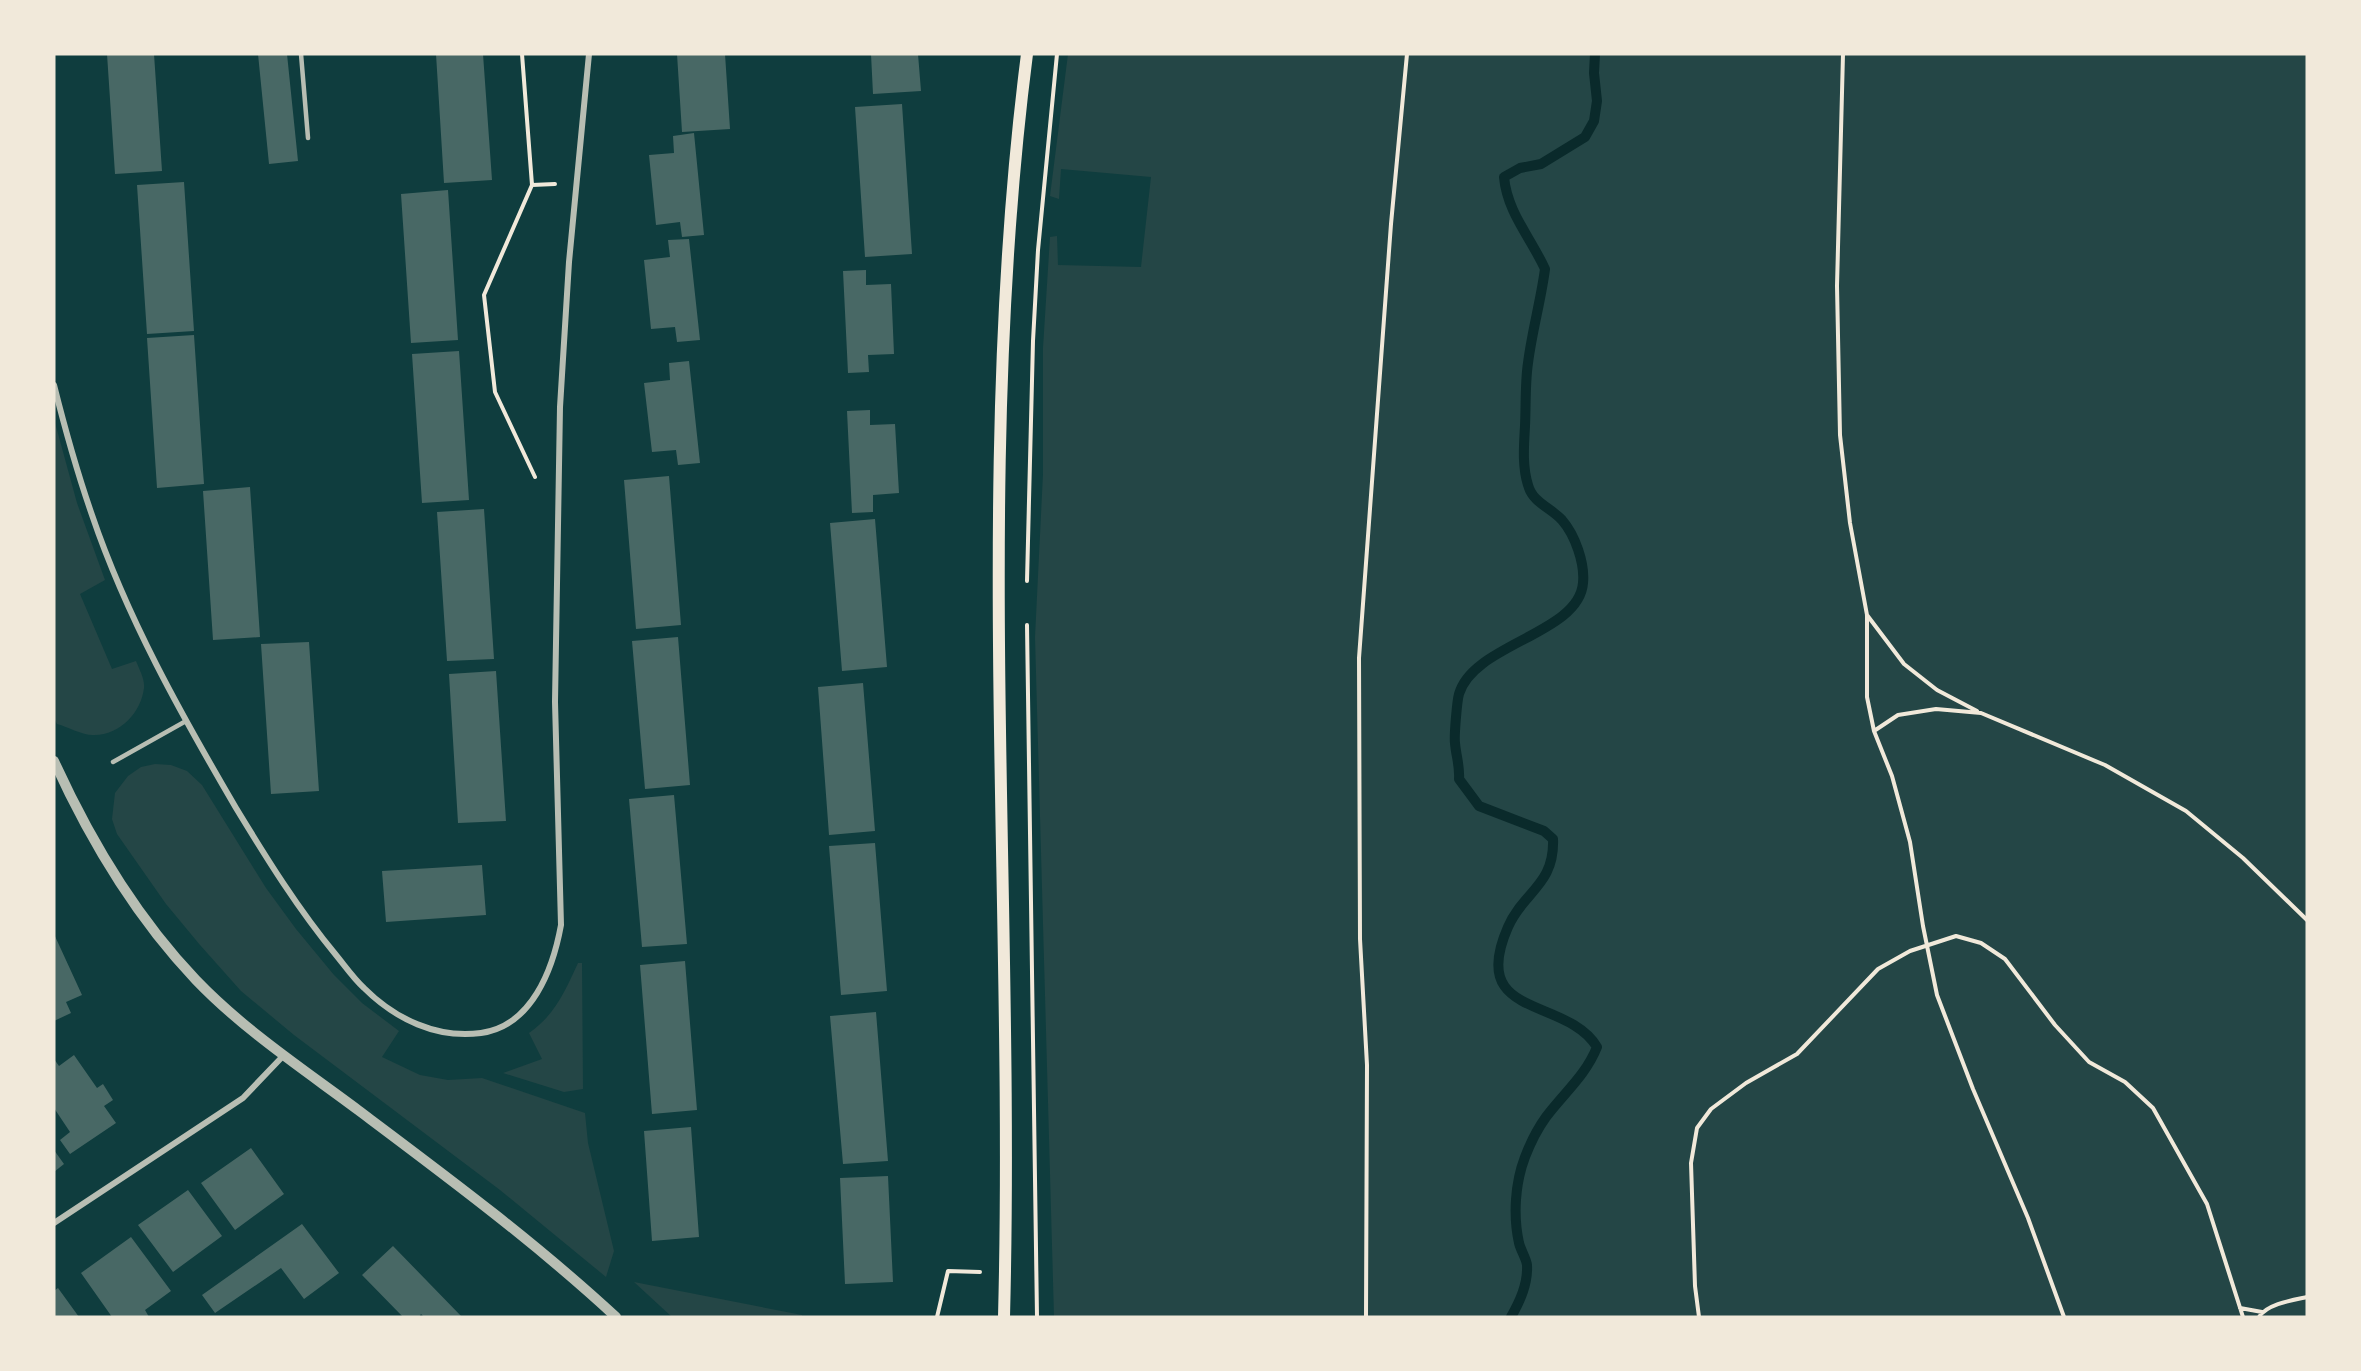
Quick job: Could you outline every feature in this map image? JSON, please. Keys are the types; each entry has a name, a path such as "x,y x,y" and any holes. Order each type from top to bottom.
{"main road":[{"path":"1004,1317 1007,1208 1001,891 999,499 1001,367 1018,120 1027,54"}],"street":[{"path":"54,385 92,516 142,634 186,721 284,887 363,988 389,1008 415,1024 444,1034 466,1035 487,1032 504,1025 518,1016 533,1000 556,953 561,925 555,702 560,407 569,262 589,54"},
{"path":"54,760 87,828 114,873 157,934 197,980 232,1014 443,1174 616,1317"},
{"path":"54,1223 243,1098 285,1055"}],"lane":[{"path":"301,54 308,138"},
{"path":"113,762 186,721"}],"path":[{"path":"522,54 531,185 484,295 495,392 538,483 559,501"},
{"path":"1027,584 1038,262 1057,54"},
{"path":"1366,1317 1367,1065 1360,939 1359,658 1391,224 1407,54"},
{"path":"1843,54 1837,286 1840,435 1850,523 1867,615 1867,697 1874,730 1893,776 1910,842 1937,995 1973,1089 2028,1218 2064,1317"},
{"path":"1867,615 1904,664 1937,690 1980,712 2105,765 2186,811 2243,858 2307,920"},
{"path":"1027,619 1037,1317"},
{"path":"1874,730 1898,715 1936,709 1980,712"},
{"path":"1699,1317 1695,1286 1691,1163 1697,1128 1711,1109 1746,1083 1797,1054 1878,969 1910,951 1956,936 1981,942 2005,959 2055,1025 2089,1062 2125,1082 2153,1108 2207,1204 2243,1317"},
{"path":"937,1317 948,1271 1005,1273"},
{"path":"2240,1308 2261,1315 2278,1305 2307,1297"}],"shaded area":[{"path":"1068,54 2307,54 2307,1317 1054,1317 1035,637 1043,474 1043,348 1050,237 1057,236 1058,265 1141,267 1151,177 1061,169 1059,199 1050,196"},
{"path":"54,419 77,503 105,580 80,594 112,669 136,661 144,681 142,697 133,714 120,727 103,734 89,735 57,724 54,718"},
{"path":"155,764 171,765 187,771 202,785 266,888 296,929 334,975 362,1003 399,1031 382,1057 420,1075 448,1080 482,1078 585,1113 588,1143 614,1251 606,1277 500,1190 294,1035 241,991 200,945 166,904 117,834 112,819 115,793 128,776 141,767"},
{"path":"578,963 582,963 583,1089 564,1092 503,1073 542,1059 529,1033 553,1010"},
{"path":"634,1282 802,1315 802,1317 672,1317"}],"building":[{"path":"107,54 154,54 162,171 115,174"},
{"path":"258,54 287,54 298,161 269,164"},
{"path":"436,54 483,54 492,180 444,183"},
{"path":"677,54 725,54 730,129 682,132"},
{"path":"871,54 918,54 921,91 873,94"},
{"path":"902,104 912,254 865,257 855,107"},
{"path":"694,133 704,235 682,237 680,222 656,225 649,155 674,153 673,136"},
{"path":"184,182 194,331 147,334 137,185"},
{"path":"448,190 458,340 411,343 401,194"},
{"path":"689,239 700,340 677,342 675,327 651,329 644,260 670,257 668,240"},
{"path":"866,270 866,285 891,284 894,354 868,355 869,372 848,373 843,271"},
{"path":"194,335 204,484 157,488 147,338"},
{"path":"459,351 469,500 422,503 412,354"},
{"path":"689,361 700,463 678,465 676,450 652,452 644,383 670,380 669,363"},
{"path":"870,410 870,425 895,424 899,493 873,495 873,512 852,513 847,411"},
{"path":"669,476 681,625 636,629 624,480"},
{"path":"250,487 260,637 213,640 203,491"},
{"path":"484,509 494,659 447,661 437,512"},
{"path":"875,519 887,667 842,671 830,523"},
{"path":"678,637 690,785 645,789 632,641"},
{"path":"309,642 319,791 271,794 261,644"},
{"path":"496,671 506,821 458,823 449,674"},
{"path":"863,683 875,831 829,835 818,687"},
{"path":"674,795 687,944 642,947 629,799"},
{"path":"875,843 887,991 841,995 829,846"},
{"path":"482,865 486,915 386,922 382,871"},
{"path":"54,934 82,995 66,1002 71,1013 54,1021"},
{"path":"685,961 697,1110 652,1114 640,965"},
{"path":"876,1012 888,1161 843,1164 830,1016"},
{"path":"74,1055 97,1088 103,1084 113,1100 104,1106 116,1123 70,1154 60,1140 70,1132 54,1108 54,1059 59,1066"},
{"path":"691,1127 699,1237 652,1241 644,1131"},
{"path":"251,1148 284,1194 235,1230 201,1183"},
{"path":"54,1150 64,1164 54,1172"},
{"path":"888,1176 893,1282 845,1284 840,1178"},
{"path":"188,1190 222,1236 173,1272 138,1225"},
{"path":"302,1224 339,1273 304,1299 281,1268 215,1313 202,1295"},
{"path":"131,1237 171,1291 145,1310 149,1317 112,1317 81,1273"},
{"path":"393,1246 462,1317 424,1317 421,1314 419,1317 403,1317 362,1275"},
{"path":"58,1288 79,1317 54,1317 54,1291"}],"waterway":[{"path":"1511,1317 1523,1292 1527,1272 1516,1222 1517,1189 1525,1157 1543,1121 1581,1075 1597,1047 1583,1031 1526,1003 1510,992 1500,978 1499,957 1508,927 1514,915 1544,878 1552,855 1553,839 1544,831 1479,806 1459,779 1455,726 1459,694 1468,677 1503,650 1564,615 1577,600 1583,583 1581,558 1571,533 1562,520 1538,501 1530,491 1526,478 1524,448 1527,371 1545,269 1510,202 1504,177 1520,168 1541,164 1585,137 1594,121 1597,101 1594,73 1595,54"}]}
